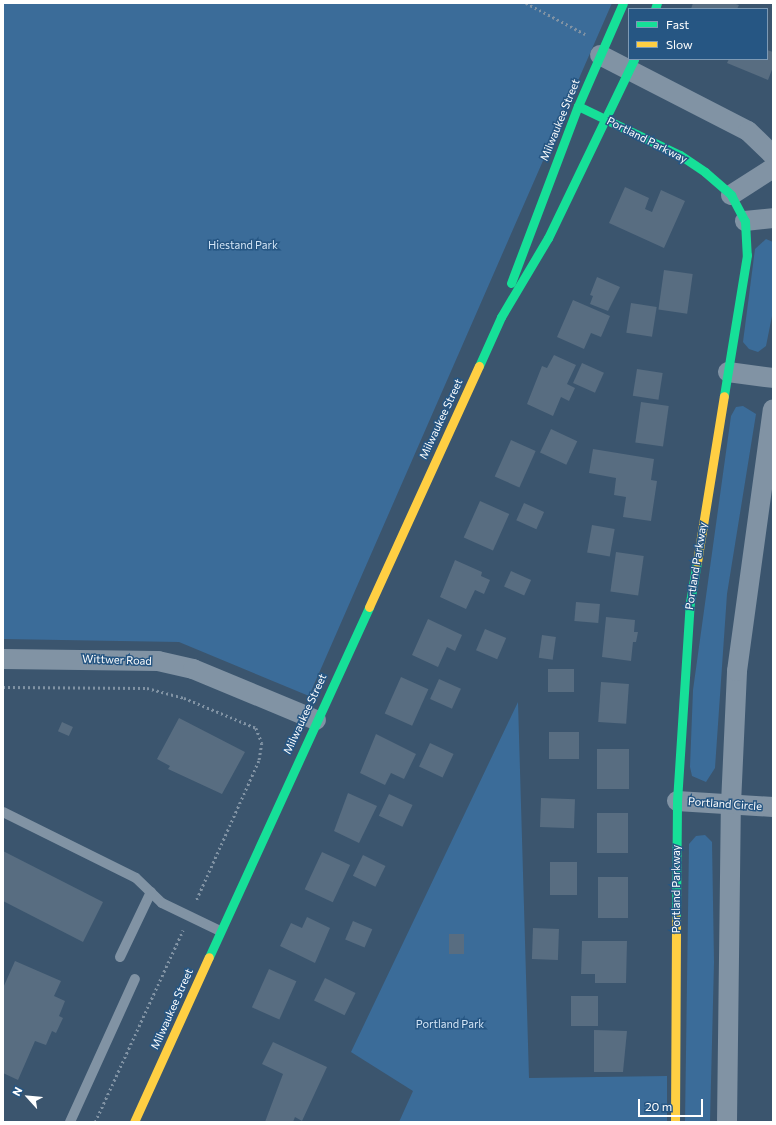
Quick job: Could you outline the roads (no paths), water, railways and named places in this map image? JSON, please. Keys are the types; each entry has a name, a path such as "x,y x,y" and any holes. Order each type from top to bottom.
{"street":[{"name":"Milwaukee Street","path":"501,317 515,269 578,106 624,3"},
{"path":"600,55 632,64 748,131 773,155"},
{"name":"Milwaukee Street","path":"134,1122 501,317 548,238 607,120 632,64"},
{"name":"Portland Parkway","path":"578,106 680,155 732,195 745,221 747,255 690,602 677,801 675,1122"},
{"path":"732,195 773,168"},
{"path":"745,221 773,218"},
{"path":"728,372 773,378"},
{"path":"727,1122 731,804 737,671 773,409"},
{"name":"Wittwer Road","path":"3,659 158,661 193,669 316,720"},
{"name":"Portland Circle","path":"677,801 773,807"}],"lane":[{"path":"3,812 136,878 162,903 220,931"},
{"path":"120,958 150,892"},
{"path":"70,1122 136,979"}],"park label":[{"name":"Hiestand Park","path":"243,245"},
{"name":"Portland Park","path":"450,1024"}]}
